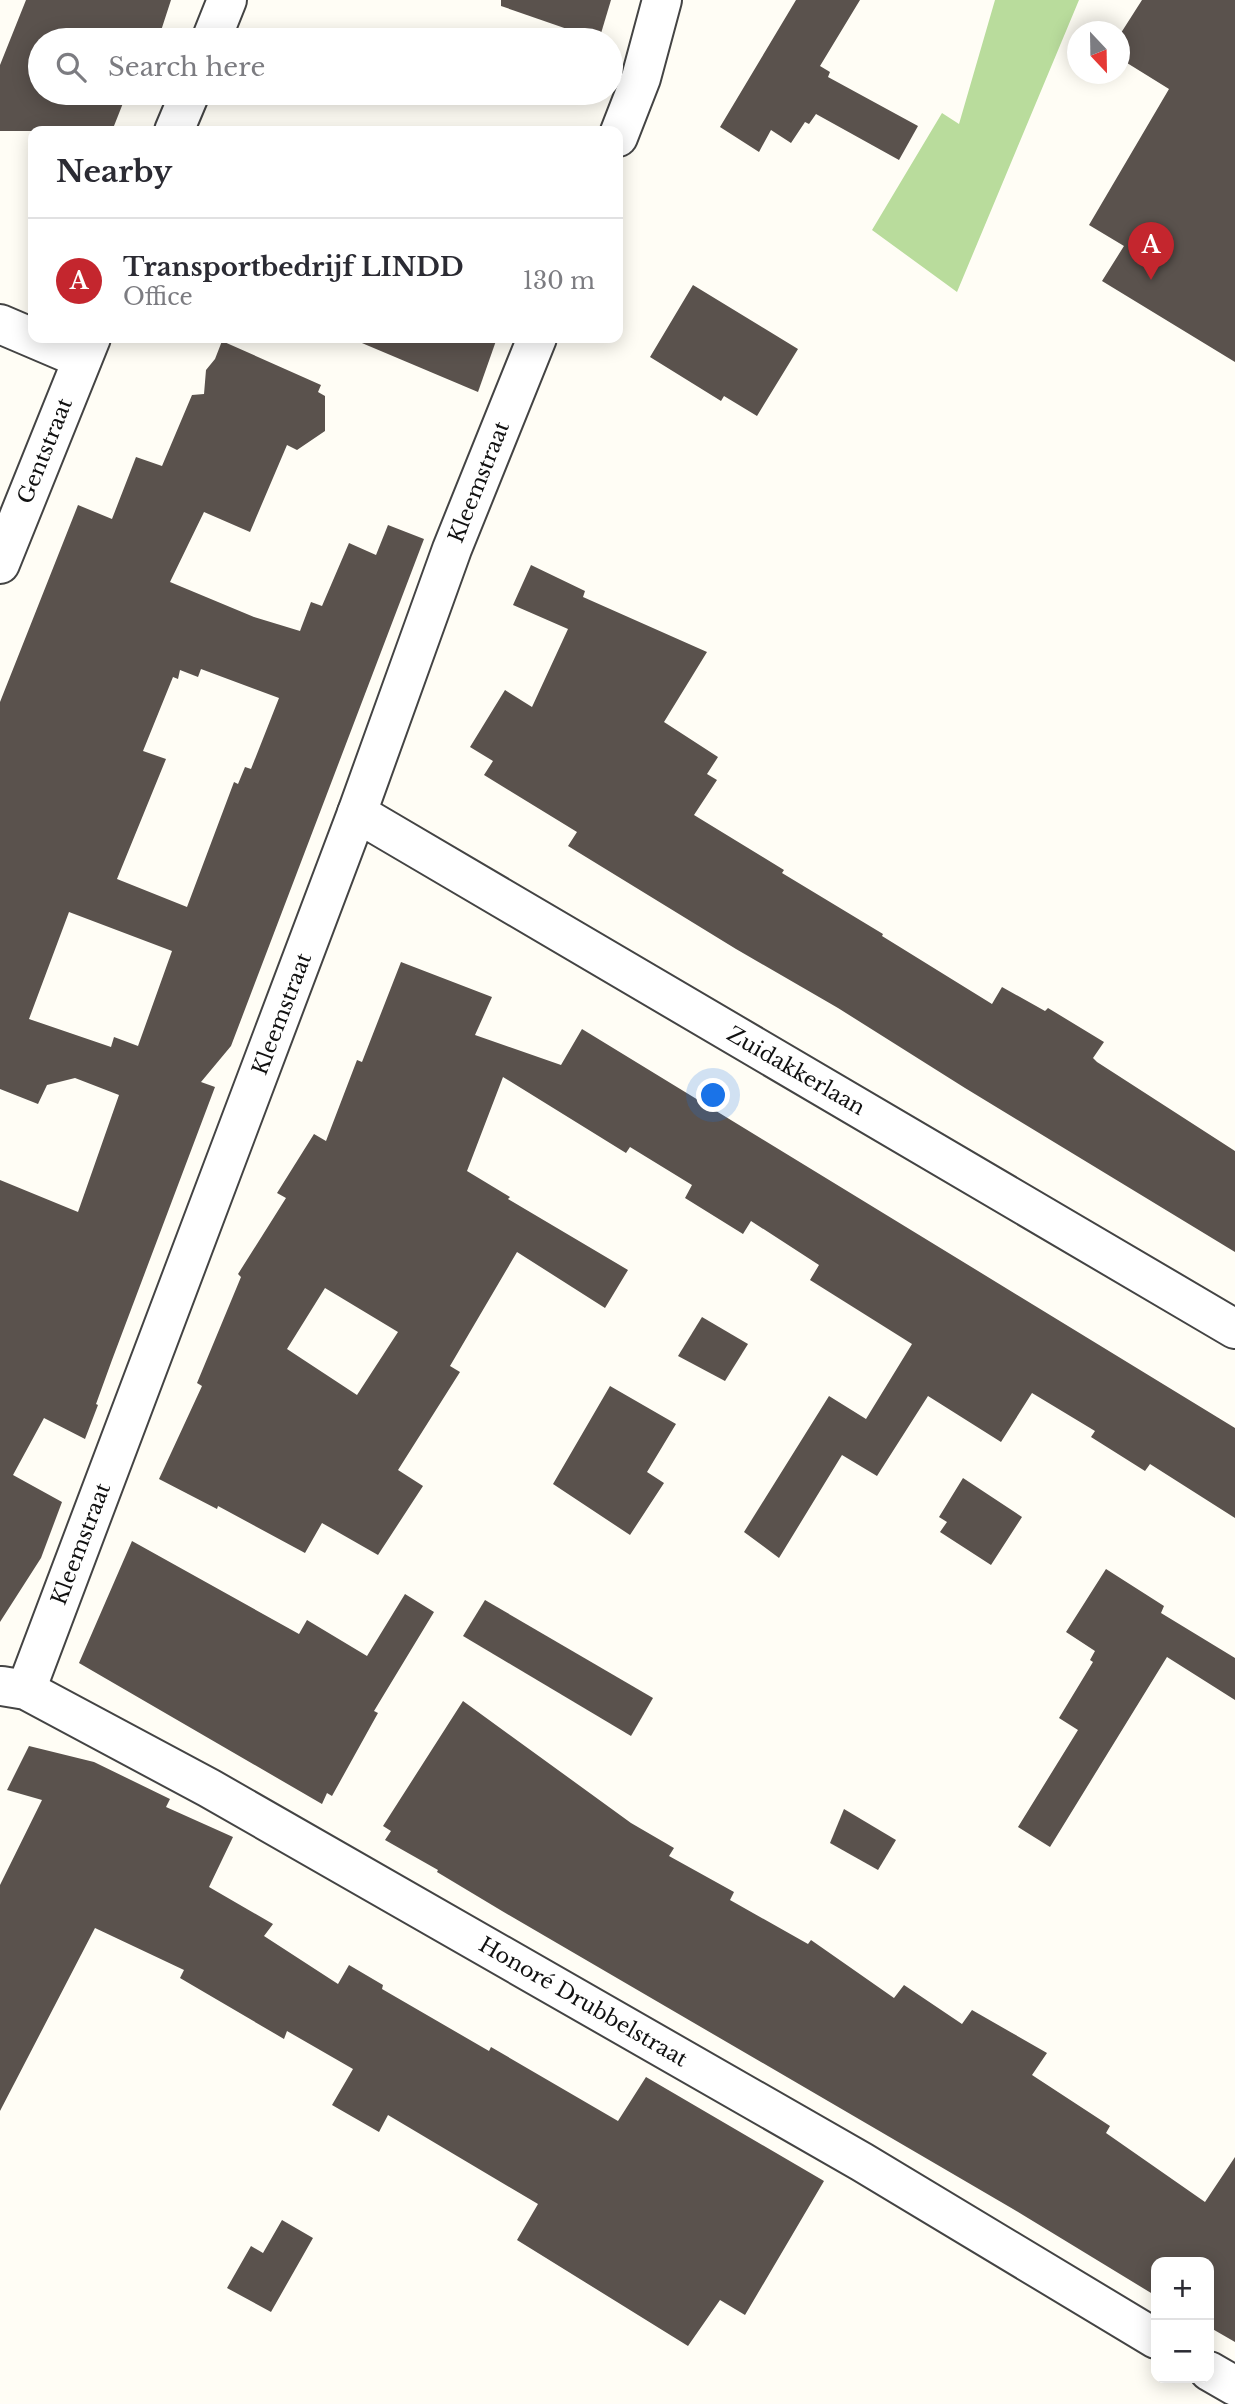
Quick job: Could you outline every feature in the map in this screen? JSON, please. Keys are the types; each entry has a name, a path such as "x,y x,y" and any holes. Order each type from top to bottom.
{"street":[{"path":"216,28 227,0"},
{"path":"622,126 641,78 662,0"},
{"path":"176,126 185,105"},
{"path":"0,324 28,332"},
{"path":"66,343 87,349"},
{"name":"Kleemstraat","path":"13,1688 357,813 452,550 535,343"},
{"name":"Gentstraat","path":"0,564 87,349"},
{"name":"Zuidakkerlaan","path":"357,813 1235,1329"},
{"name":"Honoré Drubbelstraat","path":"13,1688 209,1788 862,2162 1151,2336"},
{"path":"1214,2374 1235,2386"}],"green space":[{"path":"995,0 1079,0 1070,21 1067,21 1067,29 957,292 872,230 942,113 959,124"}],"building":[{"path":"26,0 171,0 162,28 28,28 28,105 122,105 114,126 28,126 28,131 0,131 0,65"},
{"path":"501,0 611,0 603,28 564,28 501,6"},
{"path":"796,0 860,0 820,66 830,72 828,77 918,126 899,160 816,114 809,124 805,122 791,143 771,130 759,152 720,127"},
{"path":"1142,0 1235,0 1235,362 1102,281 1124,246 1089,225 1169,89 1130,65 1129,21"},
{"path":"693,285 798,349 757,416 724,396 721,401 650,357"},
{"path":"221,343 226,343 321,385 318,392 325,396 325,431 297,450 287,445 250,532 204,512 170,582 254,617 300,631 311,602 322,606 349,543 376,555 388,525 424,539 231,1046 201,1082 215,1087 85,1439 44,1418 13,1475 62,1502 41,1558 0,1622 0,1180 78,1212 119,1095 75,1078 47,1085 38,1104 0,1089 0,702 78,505 112,519 136,457 162,466 192,395 204,394 206,370 215,359","holes":["201,669 279,698 251,769 245,767 238,784 234,782 187,907 117,879 166,759 143,751 173,677 178,679 180,670 198,677","69,912 172,951 138,1046 114,1037 111,1047 29,1019"]},
{"path":"362,343 495,343 478,392"},
{"path":"531,565 585,591 583,597 707,652 664,722 718,757 707,774 717,780 694,815 992,1004 1002,987 1045,1011 1048,1008 1104,1042 1093,1058 1097,1062 1235,1151 1235,1252 568,846 577,832 484,775 493,761 470,747 505,690 532,707 568,629 513,605"},
{"path":"401,962 492,997 475,1035 561,1065 582,1029 1235,1428 1235,1518 1150,1464 1145,1471 1091,1437 1095,1431 1032,1393 1001,1442 928,1396 877,1476 842,1455 779,1558 744,1532 829,1396 866,1419 912,1344 810,1280 819,1265 751,1221 743,1234 685,1198 692,1185 630,1147 626,1153 503,1077 467,1171 510,1197 508,1199 628,1270 605,1308 517,1252 450,1366 460,1372 398,1470 423,1486 378,1555 322,1523 305,1553 218,1506 217,1509 159,1479 202,1386 197,1383 241,1277 238,1274 286,1198 277,1193 314,1134 326,1141 357,1060 362,1062","holes":["325,1288 398,1332 357,1395 287,1349"]},
{"path":"702,1317 748,1344 725,1381 678,1356"},
{"path":"610,1386 676,1424 647,1472 664,1483 630,1535 553,1484"},
{"path":"963,1478 1022,1517 991,1565 940,1532 947,1522 939,1517"},
{"path":"132,1541 299,1634 307,1620 367,1656 405,1594 434,1612 374,1711 378,1713 332,1796 327,1793 322,1804 79,1663"},
{"path":"1106,1569 1164,1606 1161,1613 1235,1658 1235,1700 1167,1657 1050,1847 1018,1827 1078,1730 1059,1718 1093,1662 1090,1660 1095,1651 1066,1632"},
{"path":"485,1600 653,1698 631,1736 463,1636"},
{"path":"463,1701 631,1823 674,1848 669,1856 734,1892 730,1900 808,1944 811,1940 894,1998 904,1985 962,2024 972,2010 1047,2053 1032,2075 1110,2126 1106,2133 1205,2202 1235,2157 1235,2342 1214,2330 1214,2257 1151,2257 1151,2293 1013,2209 437,1872 438,1870 385,1840 391,1831 383,1826"},
{"path":"29,1746 94,1762 170,1799 166,1807 233,1837 209,1887 273,1924 264,1936 338,1984 349,1965 383,1985 382,1989 489,2051 491,2047 618,2121 646,2077 824,2181 745,2315 720,2300 688,2346 517,2240 538,2204 388,2115 379,2132 332,2105 353,2069 287,2031 284,2039 180,1978 184,1970 95,1928 0,2111 0,1885 42,1800 7,1790"},
{"path":"844,1809 896,1840 878,1870 830,1843"},
{"path":"282,2220 313,2238 271,2312 227,2288 251,2246 263,2253"}],"place":[{"name":"Transportbedrijf LINDD","path":"1151,280"}]}
